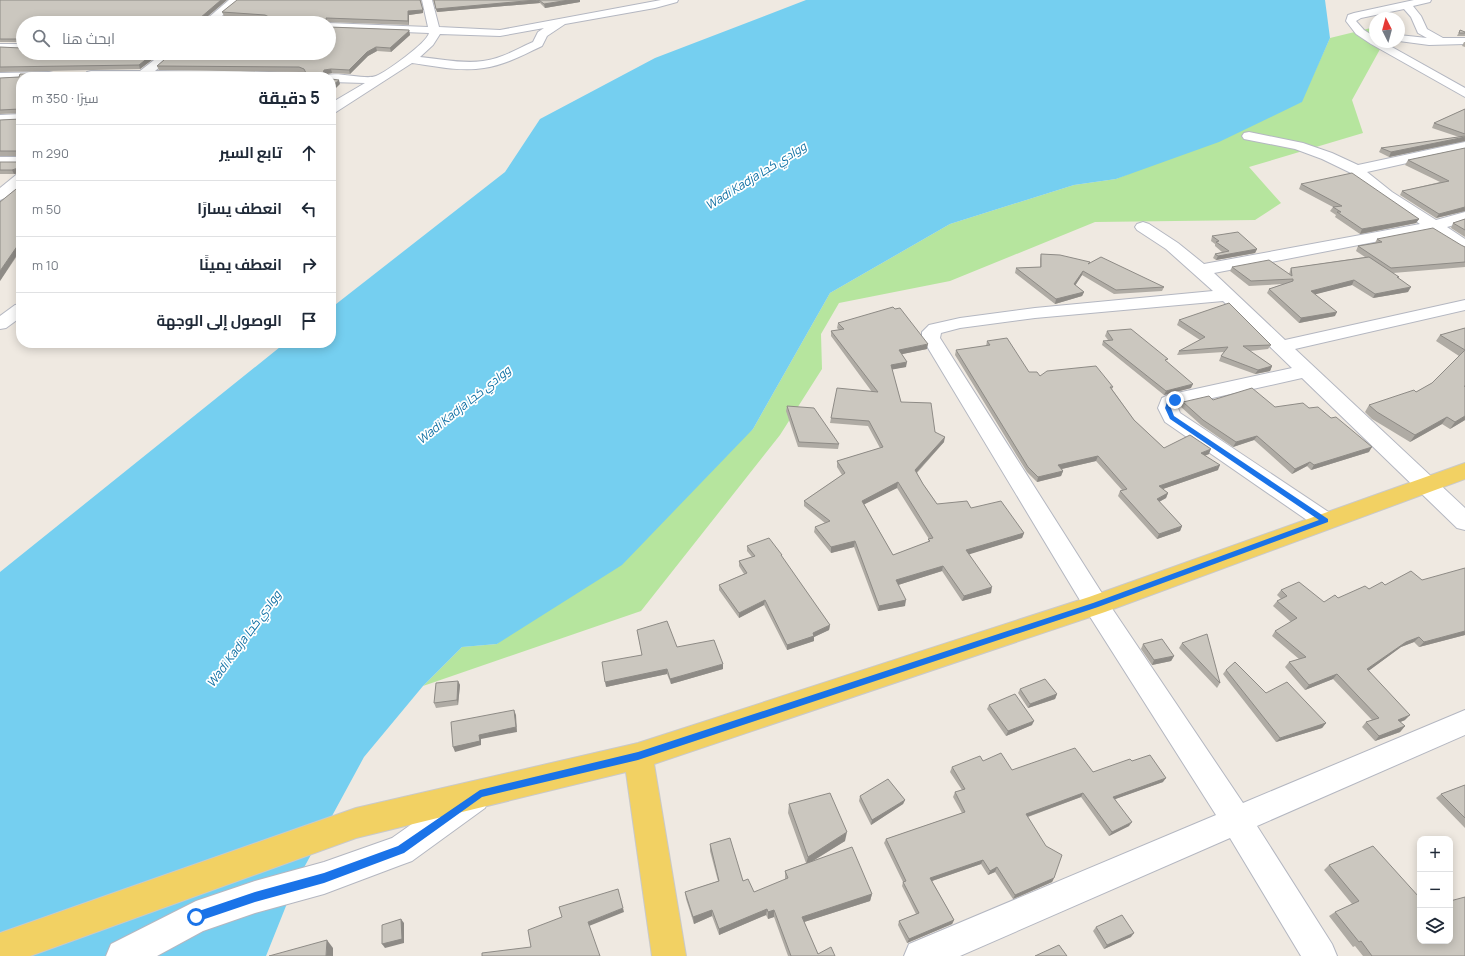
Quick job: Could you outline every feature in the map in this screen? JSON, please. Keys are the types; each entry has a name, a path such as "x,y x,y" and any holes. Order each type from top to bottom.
{"main road":[{"path":"0,950 356,823 638,756 1096,605 1465,471"},
{"path":"638,756 670,956"}],"street":[{"path":"215,16 235,0"},
{"path":"336,106 411,59 432,41 435,31 427,0"},
{"path":"336,26 500,33 655,5 673,0"},
{"path":"1372,12 1426,0"},
{"path":"1406,5 1416,16 1422,31 1442,42"},
{"path":"1369,13 1358,15 1352,18 1351,21 1354,27 1369,34"},
{"path":"411,59 468,66 503,60 538,44 542,34 564,22"},
{"path":"1405,39 1428,42 1465,41"},
{"path":"1428,42 1450,52"},
{"path":"0,47 16,47"},
{"path":"1386,48 1463,90"},
{"path":"146,72 161,60"},
{"path":"0,77 16,77"},
{"path":"336,78 376,80"},
{"path":"0,119 16,118"},
{"path":"1249,136 1298,146 1327,156 1356,170 1387,194 1465,246"},
{"path":"1356,170 1465,146"},
{"path":"0,161 16,161"},
{"path":"0,195 16,182"},
{"path":"1201,270 1434,226 1465,217"},
{"path":"1143,227 1172,246 1201,270 1465,522"},
{"path":"1227,295 996,317 935,329 931,332 931,338 1096,605 1237,822 1320,956"},
{"path":"1281,346 1345,334 1465,305"},
{"path":"2,321 16,311"},
{"path":"1306,371 1175,400 1169,403 1168,408 1172,417 1325,521"},
{"path":"921,956 1237,822 1465,722"},
{"path":"123,956 196,917 255,897 324,878 401,850 480,794"}],"green space":[{"path":"1369,28 1369,48 1381,48 1352,100 1363,133 1249,167 1281,203 1255,220 1095,222 950,281 839,303 821,334 822,369 780,435 641,611 423,686 462,647 497,644 753,429 830,293 950,224 1074,185 1116,179 1301,102 1330,38"}],"water":[{"name":"Wadi Kadja ووادي كجا","path":"806,0 1325,0 1330,38 1302,102 1219,142 1116,179 1074,185 950,224 830,293 753,429 622,565 497,644 462,647 423,686 364,757 294,886 266,956 0,956 0,572 279,348 336,348 336,304 505,172 540,119 655,58"}],"building":[{"path":"0,0 221,0 202,16 16,16 16,39 0,39"},
{"path":"237,0 420,0 423,10 408,11 408,21 336,18 336,16 267,16 222,12"},
{"path":"434,0 536,0 436,9"},
{"path":"539,0 569,0 544,4"},
{"path":"336,27 409,30 390,48 376,47 367,52 349,70 331,69 324,70 323,72 306,72 304,69 299,67 157,66 164,60 336,60"},
{"path":"1460,30 1465,32 1465,33 1459,33"},
{"path":"0,47 16,48 16,60 145,60 139,65 0,67"},
{"path":"16,77 16,109 0,110 0,78"},
{"path":"1465,109 1465,134 1434,123"},
{"path":"16,119 16,151 0,151 0,120"},
{"path":"1465,136 1391,152 1381,148"},
{"path":"1465,148 1465,207 1439,214 1402,191 1449,181 1408,160"},
{"path":"0,162 16,162 16,169 0,170"},
{"path":"1352,173 1419,219 1362,229 1337,212 1341,212 1333,207 1342,206 1301,184"},
{"path":"16,189 16,248 0,271 0,202"},
{"path":"1465,219 1465,230 1453,223"},
{"path":"1433,228 1465,247 1465,262 1391,268 1358,246 1382,242 1377,239"},
{"path":"1238,232 1257,249 1218,256 1215,254 1229,251 1216,242 1219,241 1212,236"},
{"path":"1041,254 1060,255 1090,262 1088,264 1101,257 1164,287 1116,290 1083,271 1074,284 1084,292 1056,299 1016,268 1041,267"},
{"path":"1369,257 1411,287 1375,294 1354,280 1311,291 1337,312 1301,318 1269,289 1293,281 1293,279 1251,281 1232,267 1269,260 1292,276 1291,268"},
{"path":"1229,303 1271,345 1243,346 1272,366 1258,370 1221,356 1228,347 1179,351 1205,337 1179,320"},
{"path":"893,307 895,309 900,308 928,344 899,350 907,362 891,365 901,402 931,403 935,432 945,437 915,470 937,504 967,501 971,508 1001,501 1024,533 966,550 992,587 964,596 943,566 896,580 906,600 879,606 855,541 831,547 815,527 830,521 804,501 845,473 837,461 883,447 869,421 831,418 837,388 878,392 831,331 844,329 838,323","holes":["898,482 933,538 928,539 930,541 893,555 862,501"]},
{"path":"1465,328 1465,350 1440,335"},
{"path":"1131,329 1168,359 1165,360 1193,384 1166,391 1103,341 1113,340 1107,331"},
{"path":"1007,338 1029,372 1037,372 1040,376 1047,371 1096,366 1113,387 1110,387 1134,420 1164,448 1190,435 1211,449 1201,453 1220,465 1159,486 1168,493 1157,499 1182,526 1159,534 1120,491 1127,489 1098,456 1058,465 1063,471 1038,477 1028,467 956,350 990,345 987,341"},
{"path":"1465,350 1465,416 1455,422 1447,417 1415,435 1377,412 1369,405 1414,390 1416,392 1432,383"},
{"path":"1252,388 1275,407 1303,403 1309,408 1318,407 1331,418 1336,417 1372,447 1314,465 1310,462 1295,469 1257,436 1236,442 1203,420 1183,402 1209,396 1213,400"},
{"path":"787,406 814,408 839,444 799,442"},
{"path":"769,538 830,625 813,633 814,636 787,645 765,600 739,613 719,585 747,573 739,561 755,556 747,546"},
{"path":"1465,568 1465,631 1424,642 1419,637 1406,642 1367,669 1410,715 1398,720 1405,726 1379,736 1366,722 1379,718 1337,674 1309,685 1289,662 1306,657 1275,631 1297,618 1277,601 1287,596 1281,590 1299,582 1324,602 1335,595 1338,598 1365,586 1369,589 1382,582 1385,585 1411,571 1422,580"},
{"path":"667,621 677,647 714,640 723,664 670,679 667,669 605,682 602,662 642,655 637,630"},
{"path":"1207,634 1220,683 1182,643"},
{"path":"1162,639 1174,656 1154,660 1143,644"},
{"path":"1235,662 1266,693 1287,682 1326,723 1280,738 1226,670"},
{"path":"1045,679 1057,694 1030,704 1020,689"},
{"path":"458,681 457,700 434,703 436,683"},
{"path":"1015,694 1034,721 1008,731 989,705"},
{"path":"514,710 516,727 479,735 480,741 453,747 451,722"},
{"path":"1075,748 1093,772 1130,759 1132,761 1150,755 1166,778 1113,797 1132,822 1112,832 1083,793 1026,814 1046,846 1062,855 1054,878 1015,895 997,867 990,871 983,860 930,878 954,920 909,939 899,921 919,913 903,882 906,881 886,839 965,812 955,792 965,789 952,767 980,756 983,761 1001,753 1012,770"},
{"path":"888,779 905,800 872,820 860,796"},
{"path":"1465,785 1465,818 1441,794"},
{"path":"830,793 847,832 808,857 789,804"},
{"path":"730,838 743,881 748,879 754,892 788,878 785,871 852,847 872,894 802,917 818,954 831,947 835,956 791,956 774,910 768,912 767,909 719,929 712,910 693,917 685,892 719,881 710,844"},
{"path":"1373,846 1417,895 1417,944 1453,944 1453,900 1465,897 1465,956 1372,956 1361,941 1359,942 1335,912 1359,901 1329,865"},
{"path":"618,889 623,908 588,922 600,956 482,956 482,953 531,947 528,930 562,917 559,907"},
{"path":"1122,915 1134,933 1107,945 1096,927"},
{"path":"401,919 402,939 382,944 382,925"},
{"path":"327,940 326,956 269,956"},
{"path":"1059,945 1067,956 1035,956"}],"route":[{"path":"196,917 255,897 324,878 401,850 480,794 638,756 1096,605 1325,521 1172,417 1168,408 1169,403 1175,400"}]}
